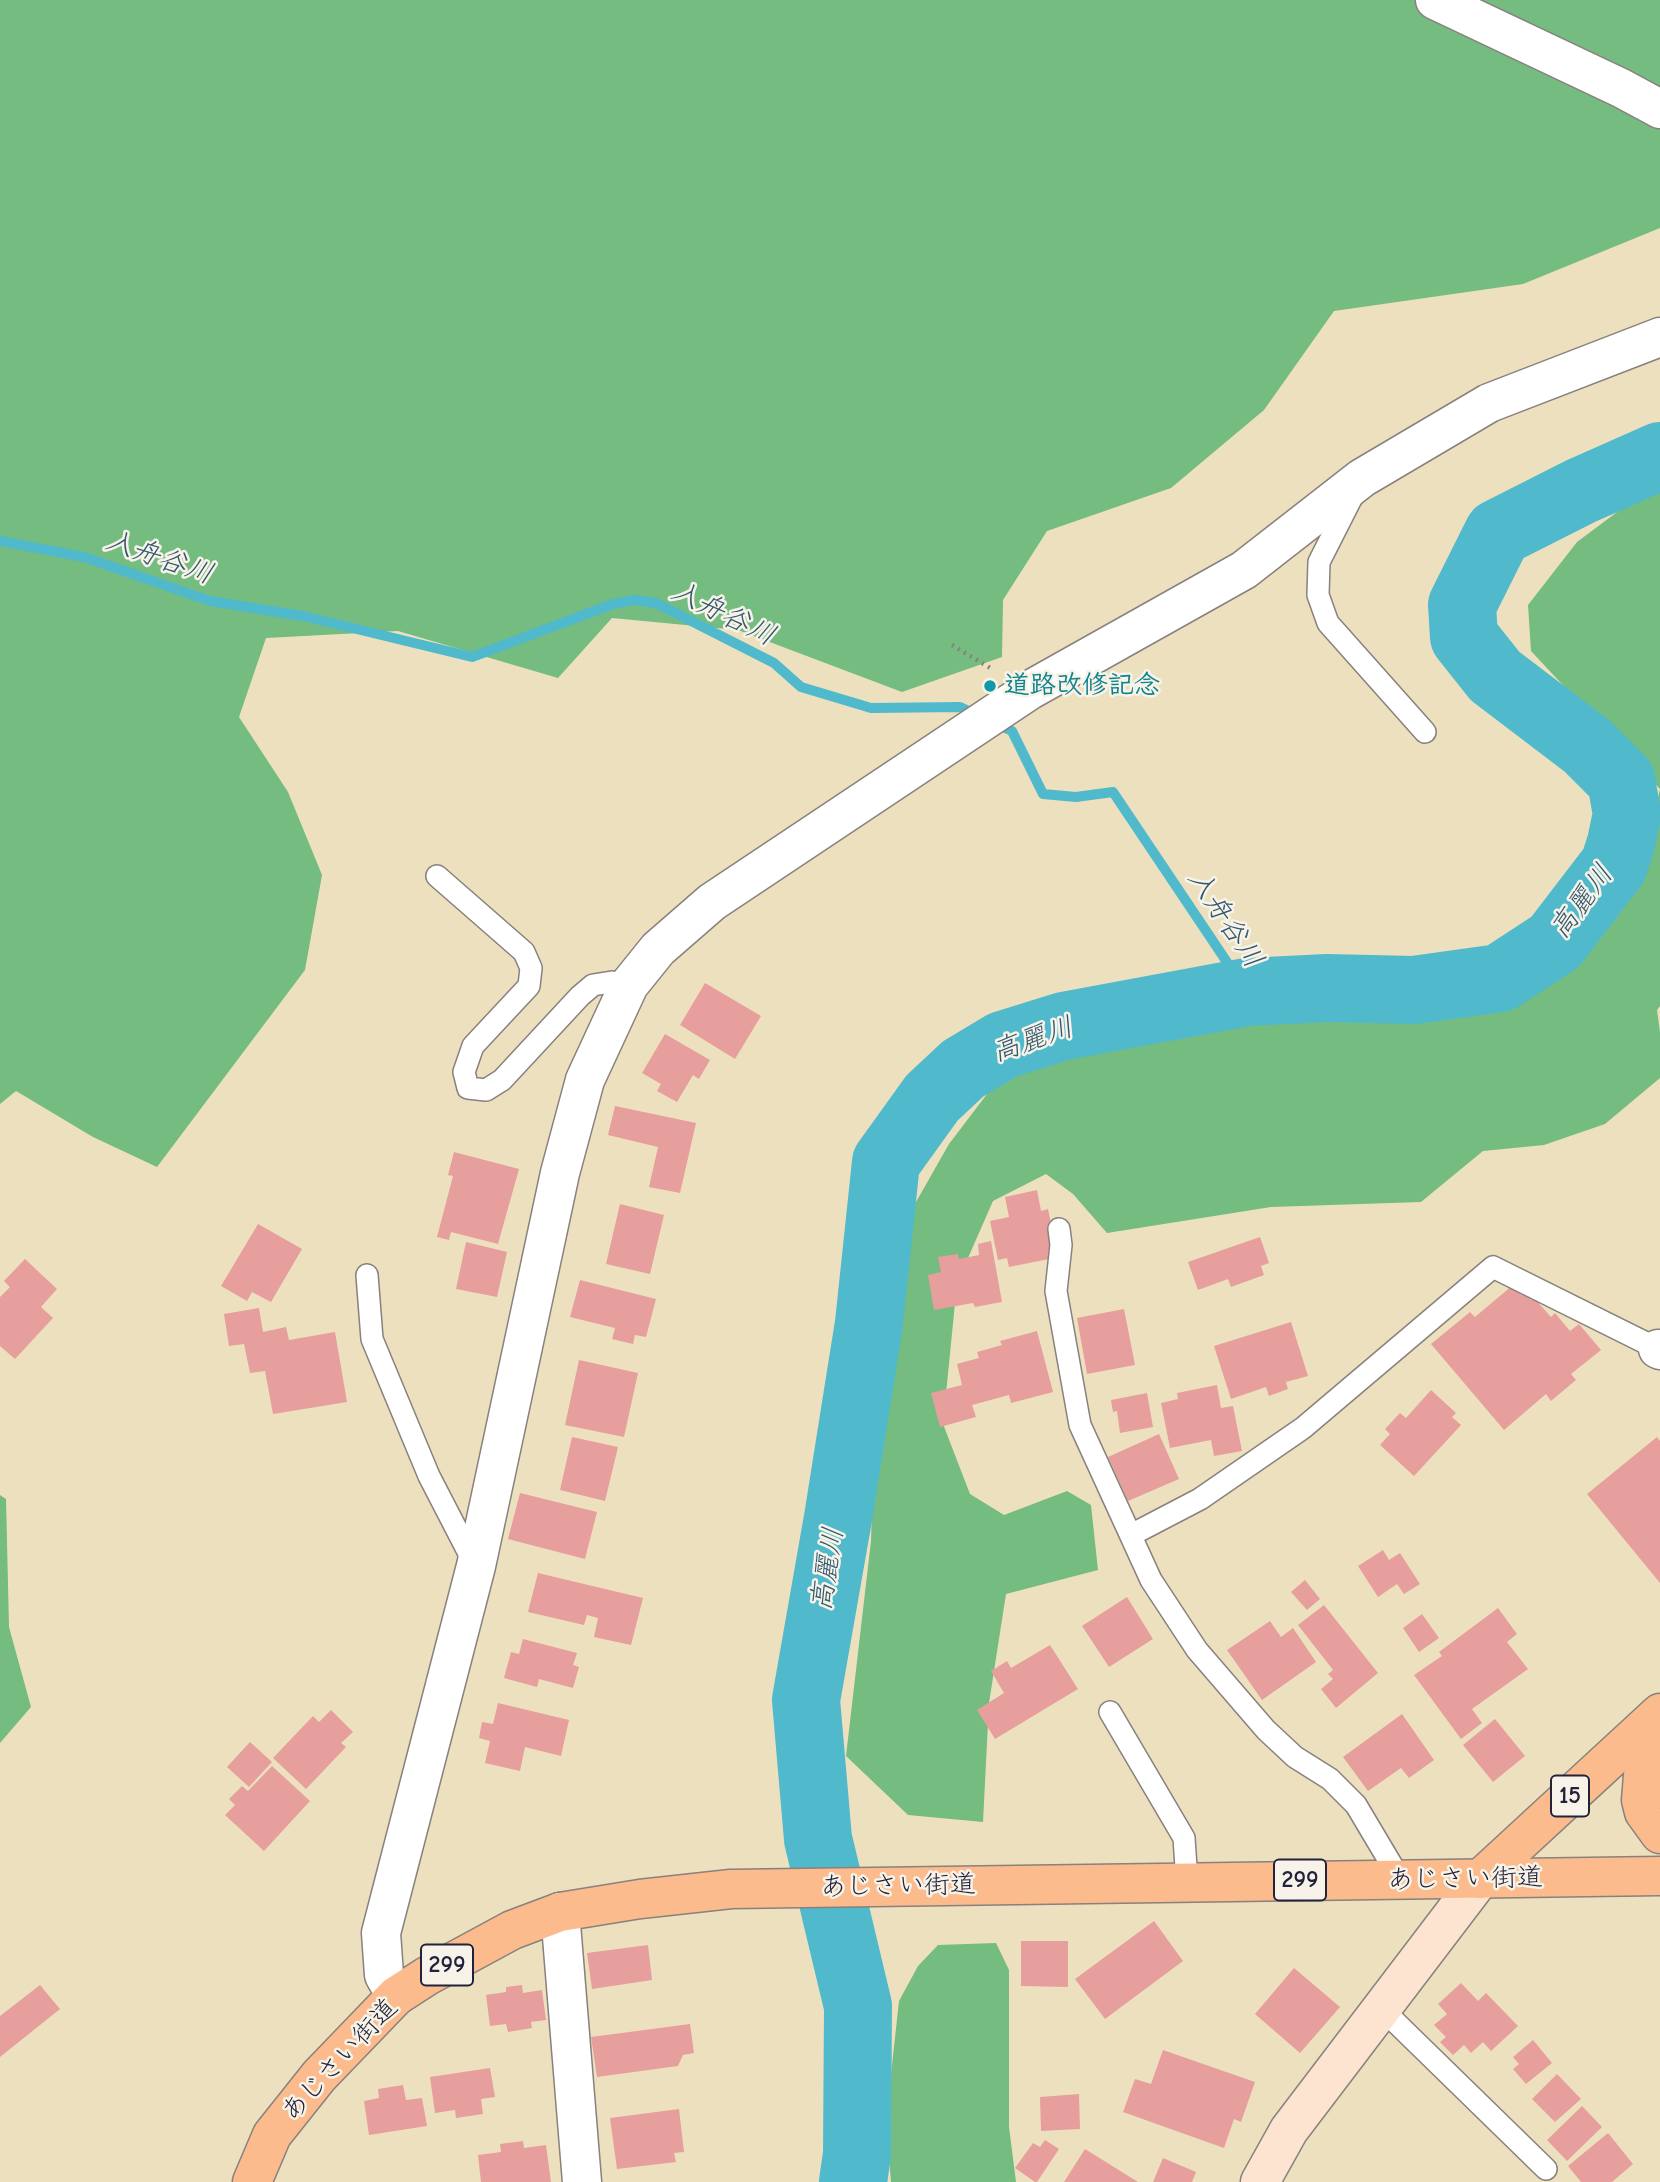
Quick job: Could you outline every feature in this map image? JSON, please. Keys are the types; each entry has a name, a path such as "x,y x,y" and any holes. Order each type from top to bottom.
{"main road":[{"name":"15","path":"1480,1879 1660,1713"},
{"path":"1660,1728 1644,1764 1641,1800 1644,1812 1660,1834"},
{"name":"あじさい街道","path":"251,2182 272,2135 319,2076 397,1996 512,1930 560,1912 640,1899 732,1889 1660,1876"}],"street":[{"path":"1435,0 1660,109"},
{"path":"397,1996 384,1975 381,1933 476,1566 564,1160 585,1080 629,985 657,949 712,902 1030,690 1244,570 1362,478 1489,403 1660,337"},
{"path":"1264,2181 1289,2130 1480,1879"},
{"path":"560,1912 583,2182"}],"lane":[{"path":"1362,478 1319,562 1318,595 1328,623 1425,733"},
{"path":"437,876 524,951 531,968 529,986 473,1046 464,1072 468,1087 486,1090 502,1080 593,985 612,982 629,985"},
{"path":"1059,1228 1061,1245 1056,1292 1080,1425 1151,1580 1196,1650 1266,1730 1295,1757 1330,1779 1356,1805 1400,1879"},
{"path":"1131,1535 1200,1499 1303,1429 1493,1267 1659,1348"},
{"path":"367,1275 372,1339 429,1476 476,1566"},
{"path":"1110,1712 1184,1838 1187,1882"},
{"path":"1382,2009 1546,2169"}],"green space":[{"path":"0,0 1660,0 1660,228 1523,284 1334,311 1264,410 1171,488 1047,531 1003,600 1002,657 902,692 738,630 612,618 558,678 398,631 266,638 239,717 288,792 322,875 305,970 157,1167 93,1137 16,1091 0,1104"},
{"path":"1660,480 1660,789 1531,651 1528,605 1577,542"},
{"path":"1660,789 1660,1006 1657,1010 1660,1078 1605,1124 1544,1145 1483,1151 1421,1202 1271,1207 1107,1233 1073,1194 1046,1174 993,1201 957,1283 943,1424 970,1494 1004,1515 1067,1491 1091,1505 1098,1570 1006,1594 989,1703 983,1822 908,1815 846,1756 871,1541 877,1340 912,1209 949,1144 1000,1077 1068,1048 1330,1007 1418,1011 1508,997 1561,952 1644,861"},
{"path":"0,1495 6,1499 9,1627 31,1707 0,1743"},
{"path":"996,1943 1009,1970 1009,2127 1016,2182 891,2182 886,2120 899,2001 918,1966 938,1945"}],"building":[{"path":"705,983 761,1016 735,1059 680,1025"},
{"path":"665,1034 710,1060 699,1079 693,1075 677,1102 657,1091 661,1084 642,1073"},
{"path":"615,1106 696,1123 680,1193 649,1187 658,1147 608,1135"},
{"path":"454,1152 519,1169 498,1244 451,1232 449,1240 437,1237 453,1176 448,1175"},
{"path":"1037,1190 1041,1211 1048,1209 1056,1249 1048,1250 1049,1259 1009,1267 1007,1258 998,1260 990,1221 1009,1217 1005,1197"},
{"path":"620,1204 664,1215 650,1274 606,1264"},
{"path":"258,1224 302,1249 271,1302 252,1292 247,1301 221,1286"},
{"path":"1260,1237 1269,1263 1261,1266 1264,1275 1231,1287 1228,1279 1198,1290 1188,1262"},
{"path":"991,1241 1002,1302 975,1307 973,1303 934,1310 928,1275 941,1272 938,1257 958,1254 959,1259 979,1255 978,1244"},
{"path":"466,1242 507,1252 497,1297 456,1289"},
{"path":"25,1259 57,1289 41,1307 53,1318 15,1359 0,1346 0,1297 10,1287 4,1281"},
{"path":"580,1280 656,1299 646,1337 635,1335 633,1344 612,1339 615,1328 570,1317"},
{"path":"1513,1285 1521,1295 1524,1292 1531,1300 1534,1298 1551,1317 1555,1313 1570,1331 1579,1324 1601,1350 1571,1374 1576,1380 1551,1401 1546,1394 1504,1430 1431,1344 1470,1312 1475,1317"},
{"path":"259,1308 263,1332 286,1327 289,1340 335,1332 347,1402 273,1414 265,1371 250,1373 244,1344 229,1346 224,1314"},
{"path":"1124,1309 1135,1365 1087,1374 1077,1318"},
{"path":"1291,1322 1308,1376 1286,1382 1288,1389 1269,1396 1266,1387 1231,1399 1214,1346"},
{"path":"1037,1331 1053,1392 1011,1403 1009,1395 972,1405 976,1417 940,1427 931,1393 962,1385 957,1364 979,1358 977,1352 1002,1345 1000,1341"},
{"path":"579,1360 638,1373 624,1437 565,1425"},
{"path":"1217,1385 1221,1408 1233,1406 1242,1451 1214,1456 1211,1440 1170,1448 1161,1403 1178,1399 1177,1393"},
{"path":"1431,1390 1456,1413 1452,1417 1461,1425 1414,1476 1380,1445 1390,1434 1385,1429 1400,1413 1406,1418"},
{"path":"1147,1393 1153,1427 1120,1433 1117,1411 1113,1412 1111,1400"},
{"path":"1159,1434 1179,1479 1128,1501 1108,1457"},
{"path":"572,1437 618,1447 605,1501 560,1490"},
{"path":"1657,1437 1660,1441 1660,1583 1587,1494"},
{"path":"520,1493 597,1512 585,1559 508,1539"},
{"path":"1383,1550 1389,1560 1400,1553 1420,1584 1404,1594 1397,1584 1378,1597 1358,1566"},
{"path":"538,1573 643,1598 631,1645 594,1637 598,1618 587,1615 584,1625 528,1612"},
{"path":"1305,1580 1320,1599 1307,1610 1291,1592"},
{"path":"1127,1597 1153,1639 1109,1667 1082,1626"},
{"path":"1324,1605 1378,1673 1336,1708 1321,1689 1333,1679 1328,1674 1333,1670 1298,1625"},
{"path":"1498,1608 1517,1634 1507,1642 1528,1669 1472,1709 1482,1723 1461,1739 1414,1675 1442,1656 1439,1652"},
{"path":"1422,1614 1439,1638 1419,1652 1403,1628"},
{"path":"1270,1621 1281,1637 1293,1628 1316,1662 1262,1700 1227,1650"},
{"path":"523,1639 577,1653 573,1665 579,1667 573,1688 539,1679 537,1687 504,1678 511,1652 519,1654"},
{"path":"1050,1645 1078,1689 995,1739 977,1710 1004,1693 991,1671 1007,1661 1011,1668"},
{"path":"498,1703 569,1720 561,1756 525,1747 520,1771 485,1763 490,1741 479,1738 482,1722 493,1724"},
{"path":"331,1710 353,1732 341,1743 346,1747 306,1789 273,1758 313,1716 319,1722"},
{"path":"1402,1714 1434,1760 1409,1778 1401,1768 1368,1791 1343,1757"},
{"path":"1495,1719 1525,1756 1493,1782 1463,1745"},
{"path":"250,1742 272,1762 249,1787 227,1767"},
{"path":"272,1766 310,1801 264,1851 225,1815 235,1805 229,1799 242,1786 248,1791"},
{"path":"1154,1921 1183,1961 1105,2019 1075,1979"},
{"path":"1021,1941 1068,1941 1068,1987 1021,1986"},
{"path":"648,1945 652,1980 592,1989 587,1953"},
{"path":"1294,1968 1340,2007 1300,2053 1255,2014"},
{"path":"1461,1983 1478,2001 1486,1993 1518,2026 1491,2051 1483,2042 1471,2053 1464,2045 1453,2055 1440,2042 1446,2037 1434,2025 1447,2014 1438,2004"},
{"path":"40,1985 60,2009 0,2057 0,2016"},
{"path":"522,1985 523,1993 542,1990 546,2020 531,2022 532,2028 508,2032 506,2024 490,2026 486,1995 506,1992 506,1987"},
{"path":"690,2024 694,2053 683,2055 678,2066 597,2077 591,2037"},
{"path":"1533,2040 1552,2063 1526,2084 1513,2069 1519,2064 1513,2057"},
{"path":"1163,2050 1255,2082 1241,2122 1234,2119 1224,2148 1123,2112 1135,2079 1151,2084"},
{"path":"490,2068 495,2097 481,2099 483,2114 456,2118 455,2110 435,2113 430,2077"},
{"path":"1557,2074 1581,2099 1555,2122 1532,2099"},
{"path":"403,2085 406,2100 422,2098 427,2126 369,2135 364,2101 379,2098 378,2089"},
{"path":"1079,2094 1080,2129 1041,2131 1040,2097"},
{"path":"1582,2106 1602,2127 1567,2161 1547,2140"},
{"path":"679,2109 684,2152 674,2153 676,2162 617,2169 610,2118"},
{"path":"1608,2133 1633,2164 1612,2182 1581,2182 1568,2166"},
{"path":"1045,2140 1059,2149 1035,2182 1015,2168 1033,2143 1040,2147"},
{"path":"523,2141 524,2148 546,2145 551,2182 481,2182 478,2155 501,2152 500,2144"},
{"path":"1085,2149 1138,2182 1064,2182"},
{"path":"1163,2158 1196,2172 1192,2182 1153,2182"}],"waterway":[{"name":"高麗川","path":"853,2182 857,2154 858,2006 818,1839 806,1700 869,1323 886,1162 932,1098 963,1069 1003,1045 1064,1026 1247,992 1327,988 1414,990 1500,978 1555,942 1614,865 1627,814 1621,780 1587,746 1495,676 1464,637 1462,605 1498,533 1581,491 1660,456"},
{"name":"入舟谷川","path":"0,541 84,557 210,601 303,616 472,657 613,604 634,600 656,603 774,663 801,687 871,708 960,707 977,715"},
{"name":"入舟谷川","path":"994,723 1012,731 1043,794 1076,797 1113,792 1247,992"}],"place":[{"name":"道路改修記念","path":"990,686"}]}
